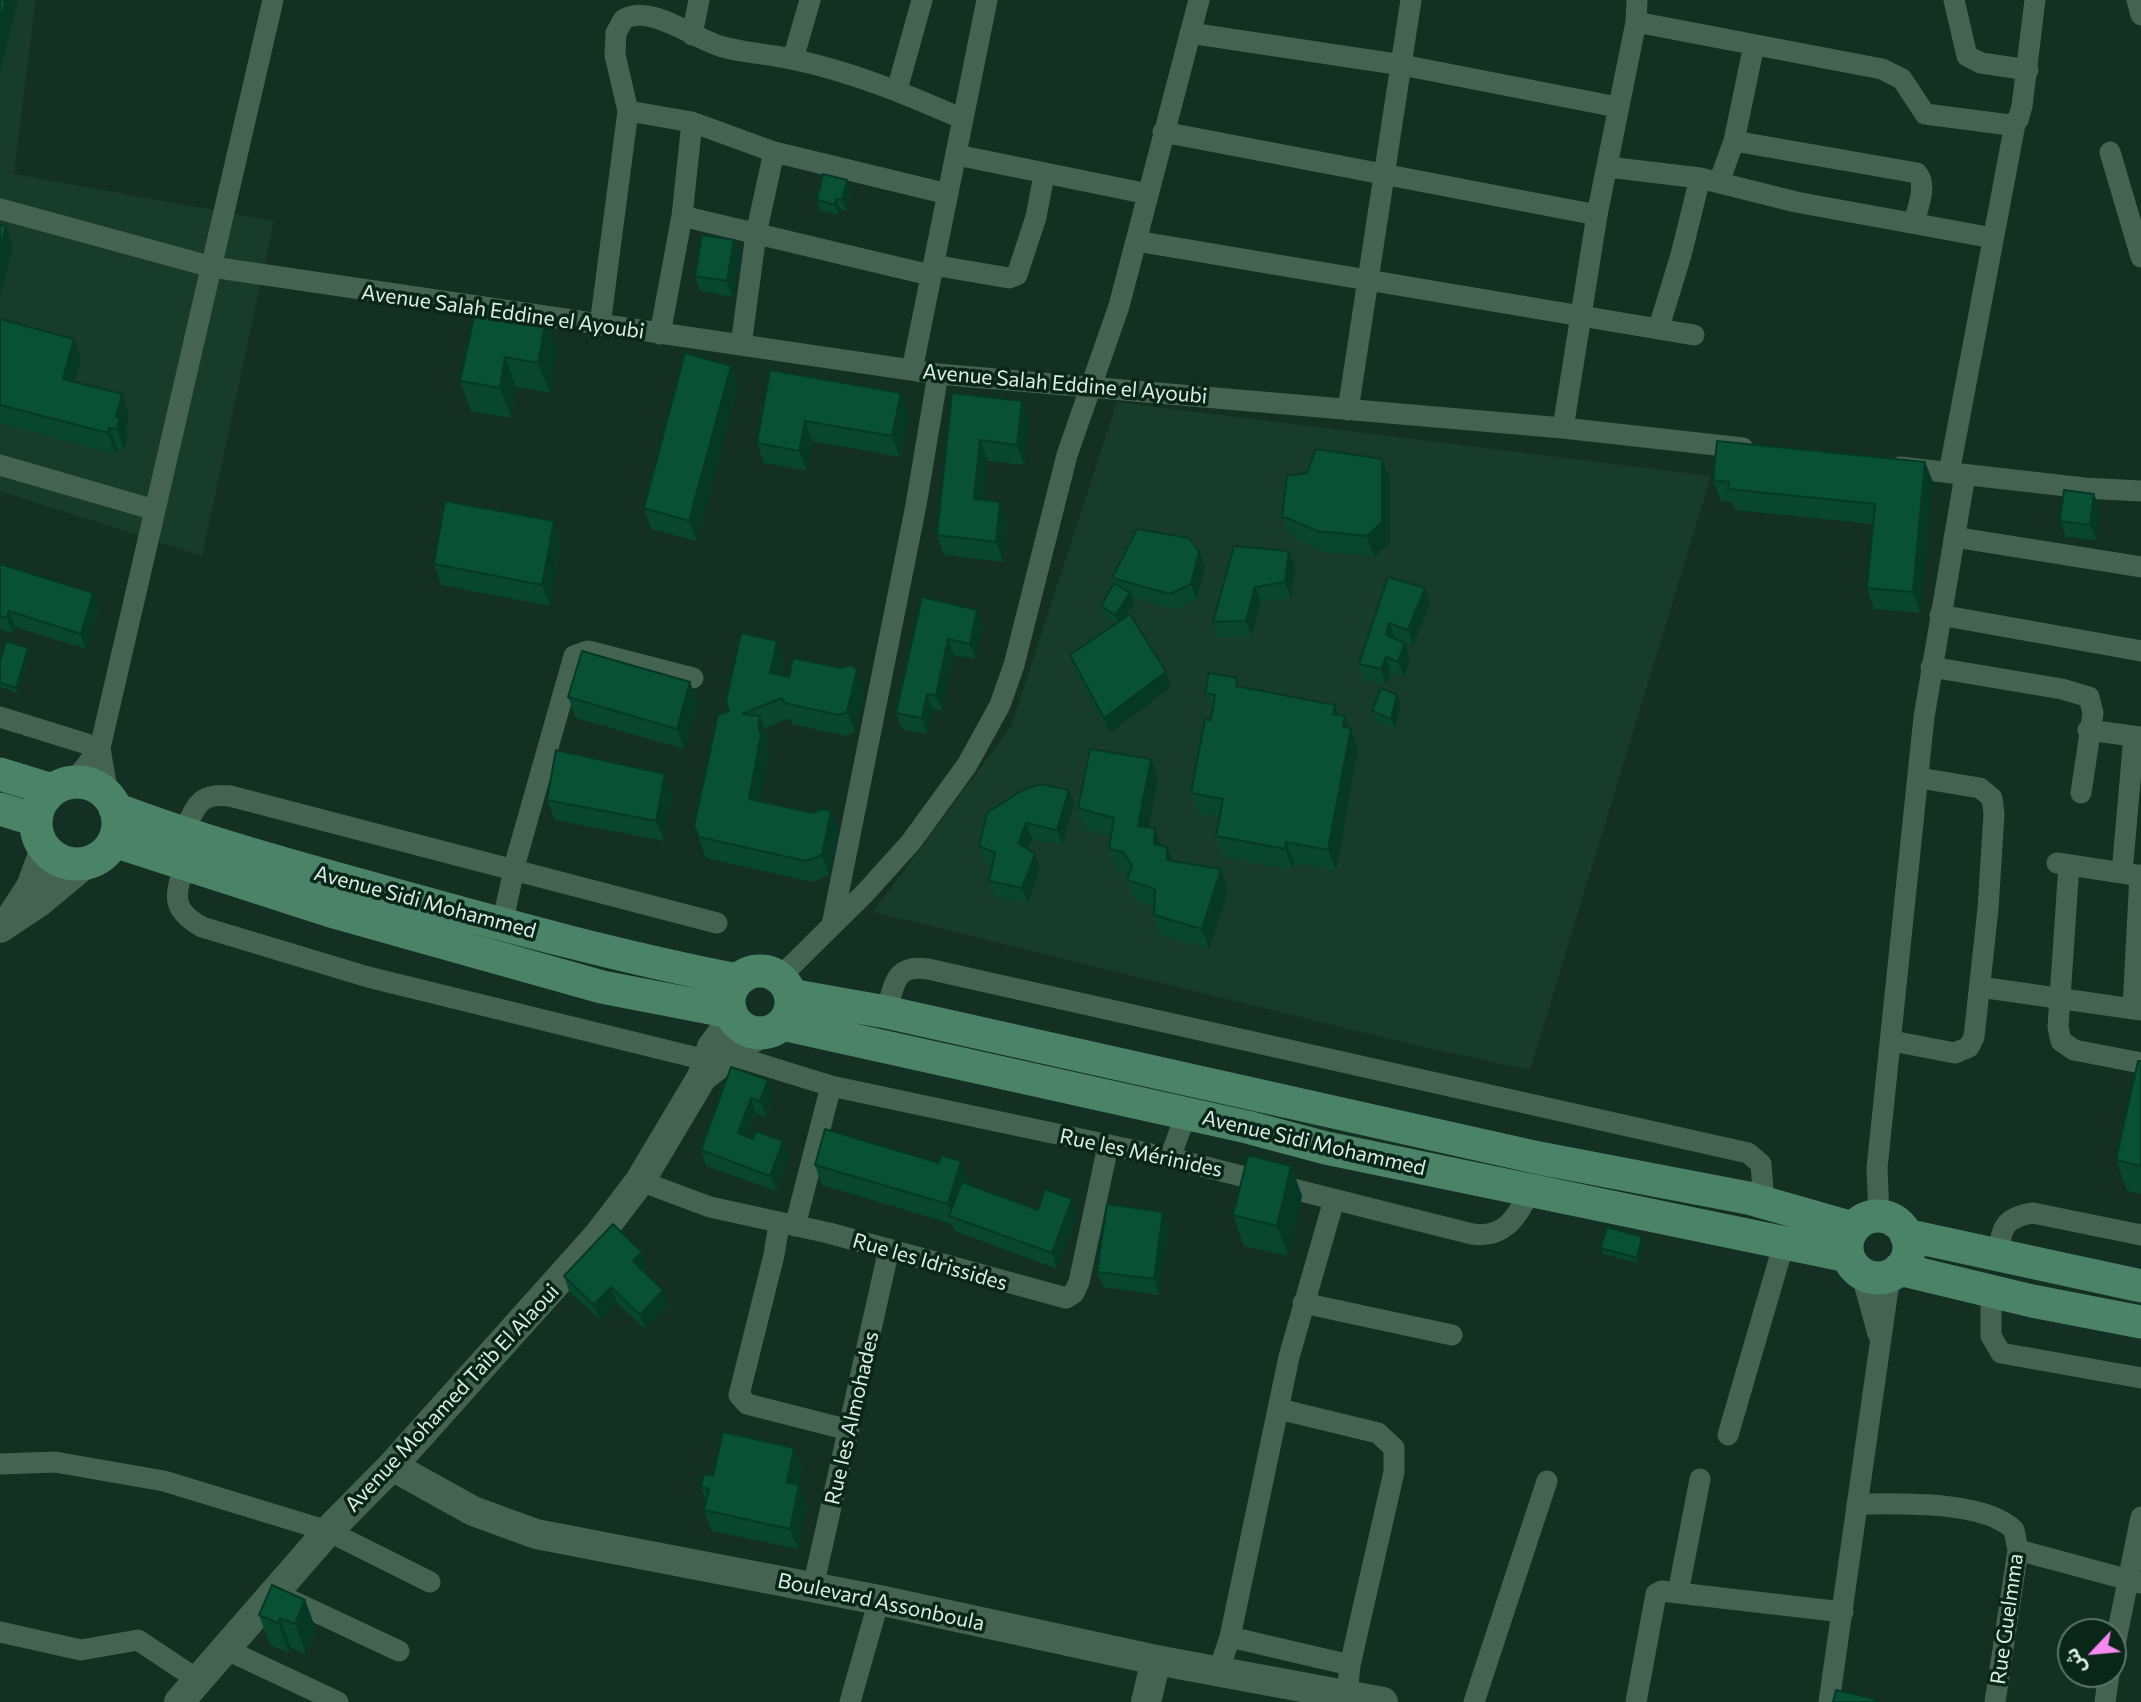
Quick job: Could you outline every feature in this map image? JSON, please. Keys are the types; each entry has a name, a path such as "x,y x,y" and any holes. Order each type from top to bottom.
{"main road":[{"path":"0,774 63,786 93,785 112,815 102,855 86,863 64,862 40,834 0,809"},
{"path":"40,834 40,803 63,786"},
{"name":"Avenue Sidi Mohammed","path":"112,815 184,849 331,911 602,986 759,1006 886,1012 1600,1170 1764,1203 1872,1253 1991,1292 2141,1322"},
{"name":"Avenue Sidi Mohammed","path":"184,849 502,925 759,1006 1326,1148 1784,1242 1872,1253"},
{"path":"1595,1204 1600,1170"},
{"path":"1679,1221 1685,1186"},
{"path":"1872,1253 1900,1225 1906,1235 2141,1286"}],"street":[{"path":"112,815 100,748 273,0"},
{"path":"692,34 699,0"},
{"path":"793,59 810,0"},
{"path":"897,90 922,0"},
{"path":"912,370 987,0"},
{"path":"1348,410 1411,0"},
{"path":"1563,428 1597,215 1636,22 1637,0"},
{"path":"1954,0 1967,56 1981,63 2028,70"},
{"path":"1829,1702 1880,1339 1872,1253 1877,1168 1931,667 1954,537 1957,474 1993,238 2015,124 2022,106 2035,0"},
{"path":"2137,0 2141,15"},
{"path":"759,1006 911,842 967,765 1000,705 1014,665 1068,455 1119,306 1190,33 1191,2"},
{"path":"600,325 628,110 615,55 616,33 623,20 638,14 666,21 721,47 793,59 897,90 963,119"},
{"path":"1636,22 1889,72 1902,79 1925,114 1976,123 2015,124"},
{"path":"1190,33 1402,65 1618,107"},
{"path":"1659,327 1681,255 1710,180 1734,141 1754,45"},
{"path":"628,110 692,122 774,152 948,194"},
{"path":"660,334 682,216 692,122"},
{"path":"1163,132 1386,172 1597,215"},
{"path":"1734,141 1917,173 1921,178 1922,189 1914,223"},
{"path":"741,345 756,234 774,152"},
{"path":"2109,152 2141,257"},
{"path":"957,155 1044,175 1148,194"},
{"path":"1608,167 1710,180 1797,202 1993,238"},
{"path":"682,216 932,270 1009,278 1017,275 1036,216 1044,175"},
{"name":"Avenue Salah Eddine el Ayoubi","path":"0,209 212,267 938,374 1563,428 1763,451"},
{"path":"1136,241 1368,279 1471,299 1659,327 1693,335"},
{"path":"832,925 891,635 938,374"},
{"path":"0,465 155,510"},
{"path":"1883,465 2141,491"},
{"path":"1954,537 2141,567"},
{"path":"1940,615 2141,652"},
{"path":"502,925 513,870 568,669 574,656 588,651 693,678"},
{"path":"1931,667 2086,695 2093,705 2081,793"},
{"path":"0,717 100,748"},
{"path":"1980,987 2137,1009 2134,875 2137,736 2088,730"},
{"path":"63,786 100,748"},
{"path":"1892,1041 1955,1053 1964,1051 1974,1037 1980,987 1994,803 1990,795 1980,788 1919,778"},
{"path":"184,849 200,802 215,794 717,923"},
{"path":"1,928 27,894 40,834"},
{"name":"Rue les Mérinides","path":"184,849 176,895 179,907 187,919 202,927 368,977 713,1064 831,1086 1170,1158 1490,1236 1518,1214 1531,1191"},
{"path":"1,928 39,902 86,863"},
{"path":"2134,875 2063,864 2059,1036 2065,1045 2094,1055 2141,1063"},
{"path":"886,1012 901,973 911,967 928,969 1748,1153 1761,1164 1764,1203"},
{"name":"Avenue Mohamed Taïb El Alaoui","path":"189,1691 328,1531 393,1466 541,1303 640,1181 713,1064 759,1006"},
{"path":"831,1086 787,1225 774,1255 739,1395 747,1404 849,1430"},
{"path":"1170,1158 1186,1114"},
{"name":"Rue les Idrissides","path":"640,1181 700,1204 889,1249 1050,1296 1069,1297 1079,1282 1108,1146"},
{"path":"1219,1670 1230,1637 1303,1303 1334,1200"},
{"path":"1998,1255 1999,1239 2005,1226 2017,1215 2033,1213 2141,1235"},
{"path":"1728,1435 1784,1242"},
{"name":"Rue les Almohades","path":"813,1587 889,1249"},
{"path":"1872,1253 1880,1339"},
{"path":"1991,1292 1991,1336 2001,1353 2141,1377"},
{"path":"1303,1303 1452,1335"},
{"path":"1279,1409 1378,1433 1394,1448 1394,1472 1350,1665 1347,1695"},
{"path":"0,1464 55,1462 164,1481 328,1531 430,1582"},
{"name":"Boulevard Assonboula","path":"393,1466 473,1511 536,1534 879,1600 1156,1660 1383,1702"},
{"path":"1678,1593 1700,1479"},
{"path":"1474,1702 1547,1481"},
{"name":"Rue Guelmma","path":"1857,1504 1939,1507 1982,1514 2010,1527 2016,1535 2018,1550 1995,1702"},
{"path":"2124,1618 2134,1582 2141,1517"},
{"path":"2018,1550 2134,1582"},
{"path":"1636,1702 1656,1594 1662,1591 1843,1612"},
{"path":"274,1592 399,1651"},
{"path":"850,1702 879,1600"},
{"path":"0,1632 81,1650 138,1640 189,1691"},
{"path":"1230,1637 1350,1665"},
{"path":"225,1649 293,1693 338,1702"},
{"path":"1146,1702 1156,1660"}],"shaded area":[{"path":"0,0 36,0 14,174 274,221 202,556 0,491"},
{"path":"1117,402 1711,476 1530,1070 1414,1045 873,912 1011,727"}],"building":[{"path":"0,0 6,0 0,22"},
{"path":"823,174 847,180 842,200 836,199 835,205 817,200"},
{"path":"0,225 6,226 0,248"},
{"path":"702,235 734,240 727,281 695,276"},
{"path":"477,304 498,308 497,315 518,318 519,312 544,316 546,320 538,363 505,357 500,388 460,381"},
{"path":"0,319 74,339 63,379 122,394 116,417 120,418 117,429 109,428 108,433 0,405"},
{"path":"685,353 731,366 689,521 644,508"},
{"path":"770,370 901,393 892,436 805,421 799,451 757,443"},
{"path":"952,393 1022,401 1017,445 980,440 974,499 1000,502 996,542 937,535"},
{"path":"1717,441 1925,462 1913,592 1867,588 1875,504 1728,489 1729,482 1713,480"},
{"path":"1316,449 1382,459 1382,522 1367,536 1317,531 1282,516 1287,476 1307,473"},
{"path":"2064,490 2094,494 2090,525 2060,521"},
{"path":"445,501 554,521 542,585 434,564"},
{"path":"1137,529 1189,538 1199,551 1191,584 1170,594 1112,578"},
{"path":"1234,546 1289,551 1285,582 1255,587 1246,621 1213,622"},
{"path":"0,564 93,593 81,634 9,611 7,618 0,616"},
{"path":"1388,577 1425,588 1408,630 1389,623 1386,635 1405,643 1398,662 1386,657 1381,669 1359,664"},
{"path":"1114,583 1130,593 1115,615 1101,606"},
{"path":"922,597 977,610 970,644 948,639 936,696 927,694 922,718 896,713"},
{"path":"1130,614 1166,672 1104,718 1070,655"},
{"path":"741,633 777,641 770,673 789,677 793,658 841,668 850,665 857,669 847,712 838,715 785,703 782,698 742,714 760,716 758,727 761,734 749,799 813,813 821,809 831,811 822,855 806,861 699,837 694,826 718,715 729,711 726,701"},
{"path":"6,641 28,648 16,688 0,683 0,662"},
{"path":"582,651 690,682 677,729 568,697"},
{"path":"1209,673 1237,678 1236,686 1335,705 1333,714 1345,716 1343,727 1351,728 1328,850 1286,842 1285,849 1216,836 1223,799 1191,793 1205,719 1211,720 1215,695 1205,693"},
{"path":"1381,688 1397,695 1391,719 1372,711"},
{"path":"1090,749 1151,759 1138,826 1155,828 1154,844 1167,847 1167,860 1221,869 1202,929 1154,915 1155,889 1127,880 1132,865 1123,852 1109,849 1114,818 1078,808"},
{"path":"556,750 665,774 656,821 547,800"},
{"path":"1040,784 1069,790 1057,830 1026,823 1018,843 1035,854 1022,888 989,881 995,853 979,846 987,813 1021,791"},
{"path":"2138,1061 2141,1061 2141,1166 2116,1160"},
{"path":"731,1067 768,1080 760,1101 751,1098 738,1133 753,1139 756,1131 783,1141 770,1176 701,1150"},
{"path":"825,1129 939,1163 941,1155 961,1161 948,1204 815,1165"},
{"path":"1248,1155 1291,1166 1277,1226 1233,1215"},
{"path":"962,1182 1038,1210 1045,1189 1072,1199 1052,1253 949,1216"},
{"path":"1107,1204 1163,1212 1154,1279 1097,1272"},
{"path":"613,1224 642,1252 633,1261 663,1290 640,1315 611,1287 594,1305 564,1276"},
{"path":"1607,1227 1642,1237 1637,1258 1601,1248"},
{"path":"723,1432 794,1448 787,1482 799,1485 790,1529 704,1510 709,1489 701,1487 704,1474 713,1476"},
{"path":"272,1585 305,1600 295,1624 280,1618 278,1623 259,1615"},
{"path":"1836,1690 1875,1699 1875,1702 1833,1702"}]}
